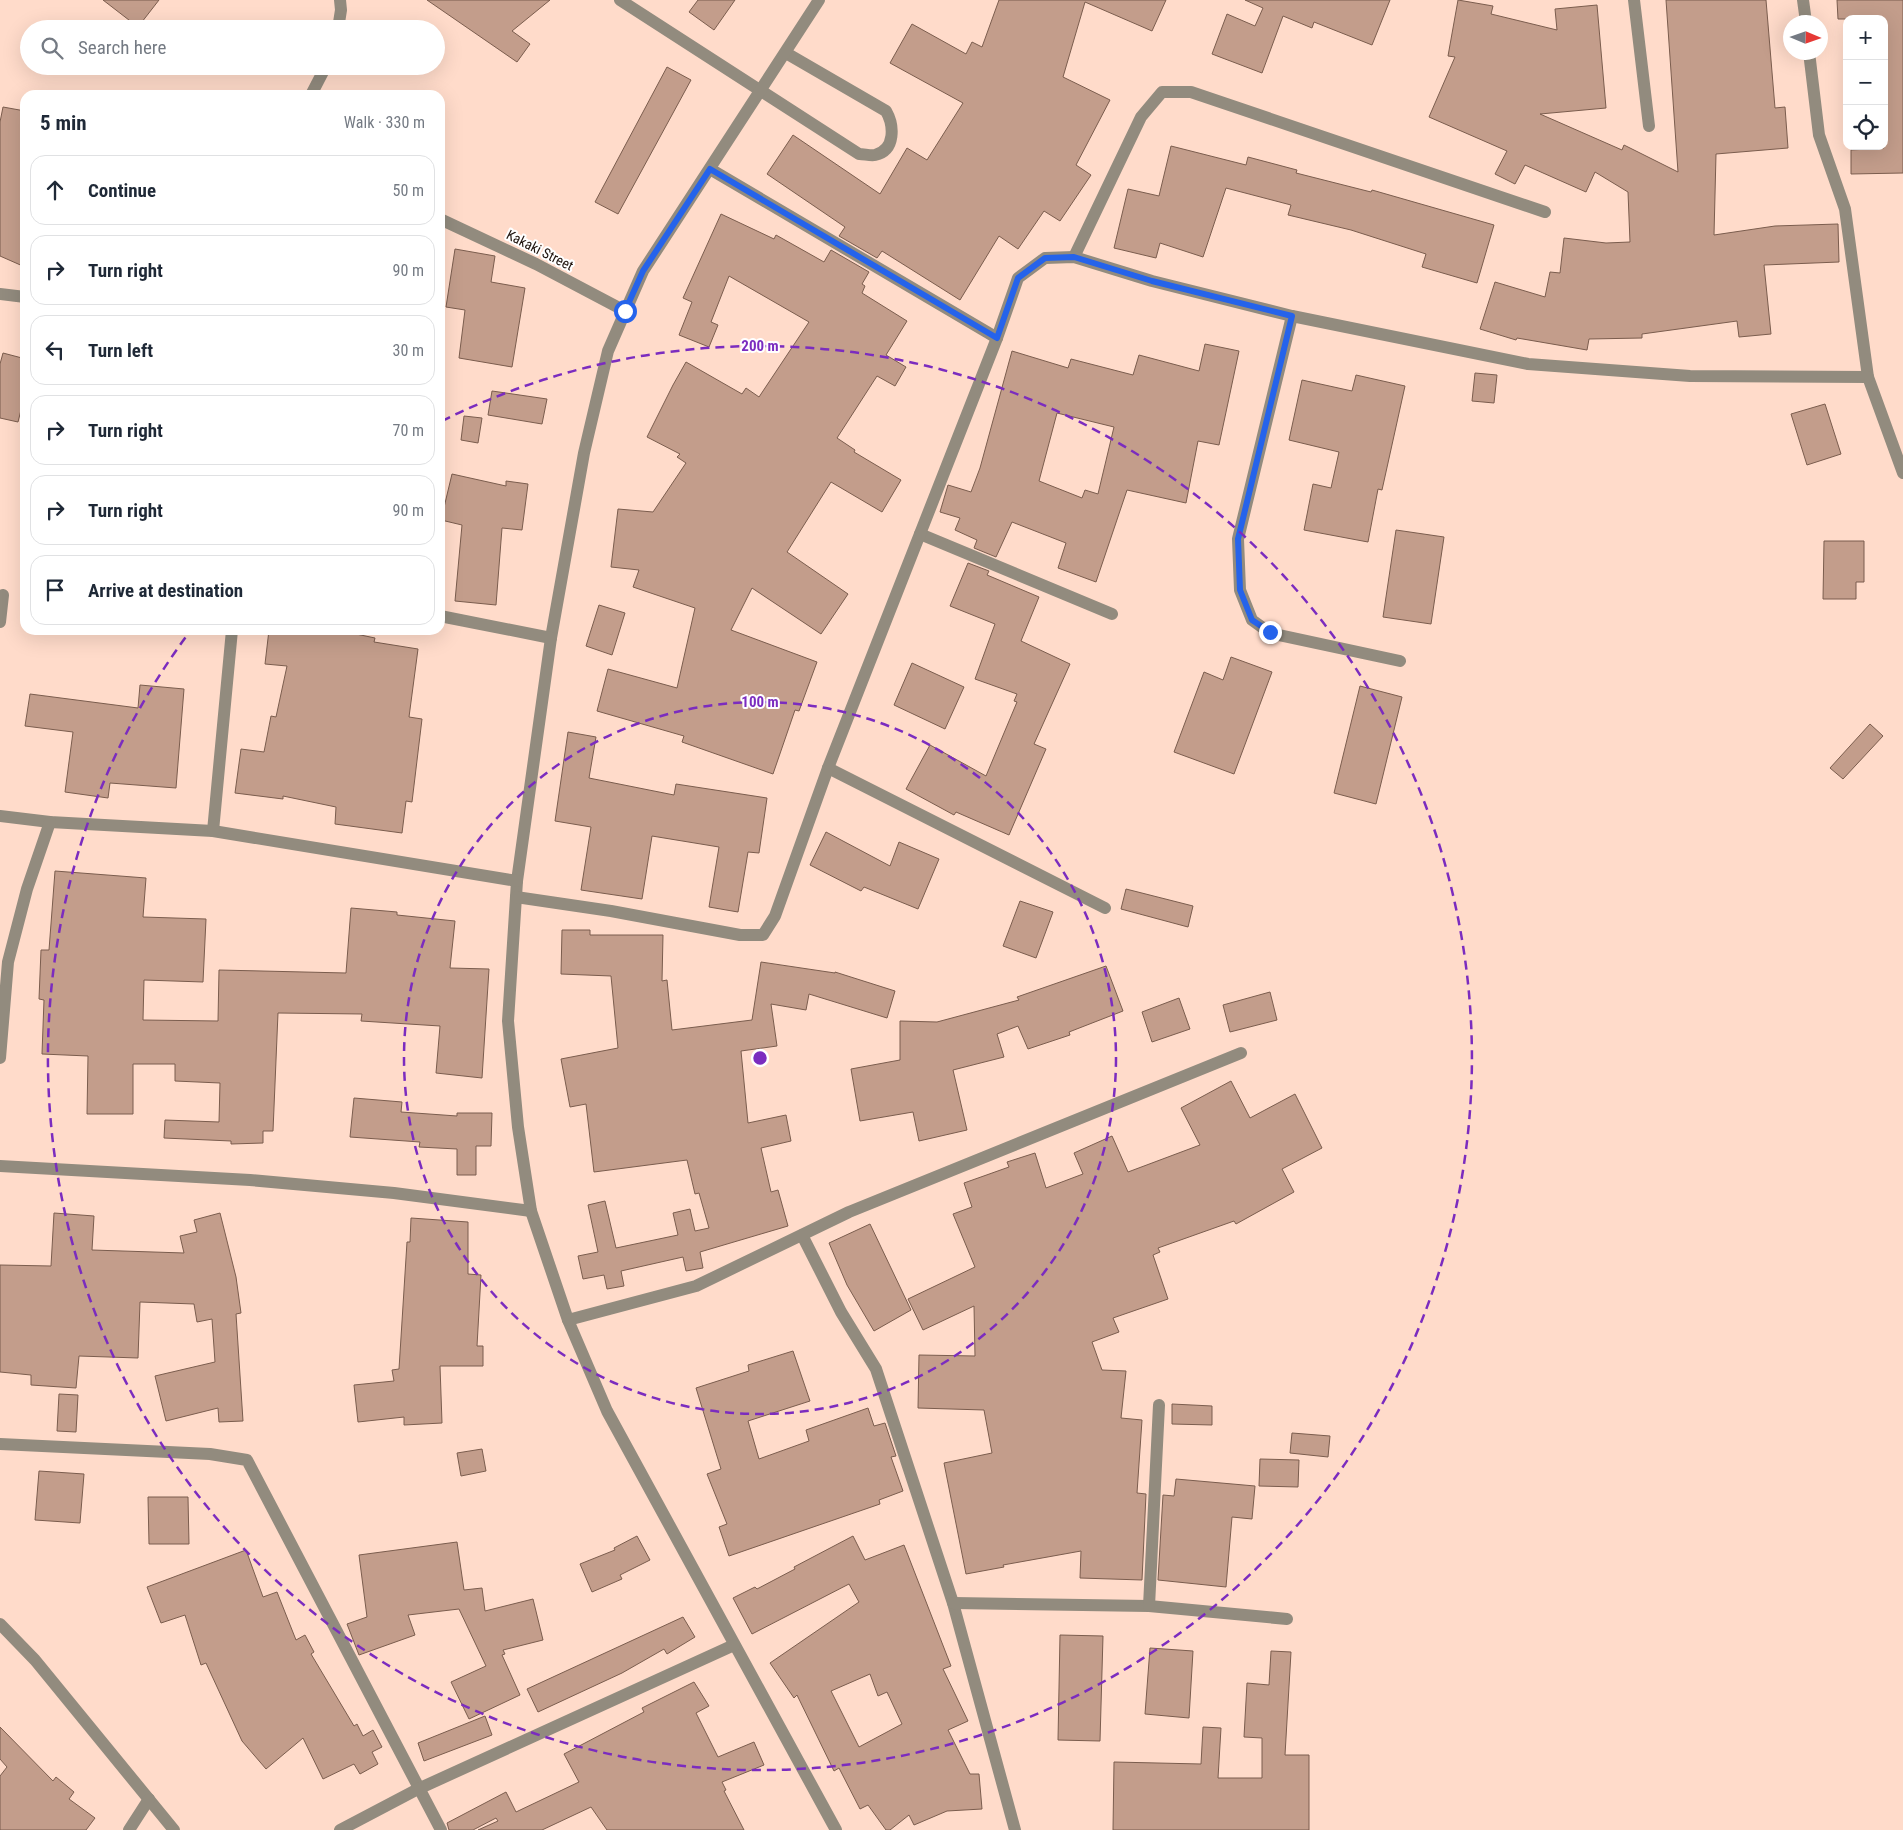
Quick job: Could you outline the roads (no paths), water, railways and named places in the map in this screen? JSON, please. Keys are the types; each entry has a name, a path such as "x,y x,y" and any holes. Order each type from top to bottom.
{"street":[{"path":"339,20 340,0"},
{"path":"620,0 859,154 874,156 886,150 892,135 892,122 886,111 786,53"},
{"path":"819,0 643,271 608,351 584,453 551,638 516,881 508,1020 518,1127 531,1211 568,1320 607,1411 836,1830"},
{"path":"1634,0 1649,126"},
{"path":"1803,0 1805,15"},
{"path":"1810,60 1819,135 1845,209 1868,377 1903,473"},
{"path":"314,90 321,75"},
{"path":"1074,257 1141,117 1162,92 1191,92 1544,212"},
{"path":"710,169 997,338"},
{"name":"Kakaki Street","path":"445,221 536,264 625,311"},
{"path":"516,897 611,911 740,934 763,934 775,916 828,768 997,338 1018,278 1045,258 1074,257 1152,281 1292,316 1528,364 1690,376 1868,377"},
{"path":"0,294 20,296"},
{"path":"1292,316 1238,539 1240,590 1252,620 1270,632 1400,662"},
{"path":"920,534 1112,614"},
{"path":"0,622 3,595"},
{"path":"445,617 551,638"},
{"path":"214,831 232,635"},
{"path":"828,768 1105,908"},
{"path":"0,816 50,822 214,831 516,881"},
{"path":"0,1058 8,962 28,889 50,822"},
{"path":"568,1320 696,1286 849,1212 1241,1053"},
{"path":"0,1166 260,1181 394,1193 531,1211"},
{"path":"802,1235 841,1312 876,1369 953,1603 1015,1830"},
{"path":"1149,1606 1160,1405"},
{"path":"0,1444 210,1454 247,1460 441,1830"},
{"path":"953,1603 1149,1606 1287,1619"},
{"path":"0,1624 35,1660 174,1830"},
{"path":"340,1830 418,1789 734,1645"},
{"path":"129,1830 149,1799"}]}
